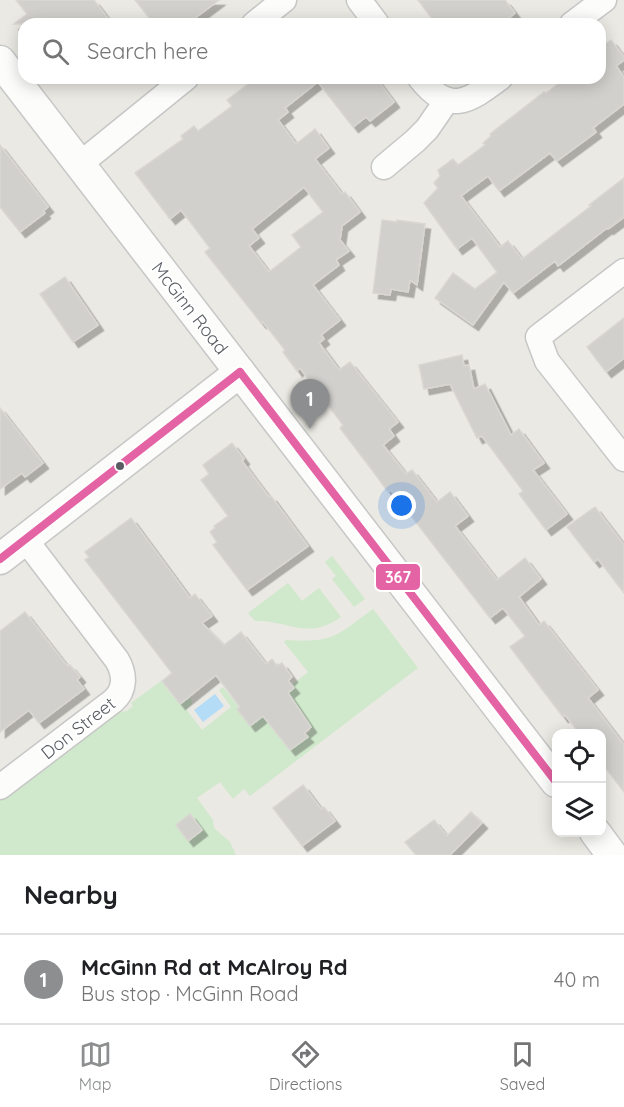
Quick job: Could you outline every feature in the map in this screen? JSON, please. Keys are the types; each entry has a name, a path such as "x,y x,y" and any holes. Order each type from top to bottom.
{"street":[{"path":"262,18 284,0"},
{"path":"358,0 373,18"},
{"path":"580,18 604,0"},
{"name":"McGinn Road","path":"0,61 552,777"},
{"path":"80,164 179,84"},
{"path":"424,84 429,90 447,100 462,102 476,96 492,84"},
{"path":"384,167 427,129 447,100"},
{"path":"624,271 538,337 547,361 624,459"},
{"path":"0,559 240,372"},
{"name":"Don Street","path":"0,787 113,702 120,695 124,680 117,660 25,539"},
{"path":"599,837 612,855"}],"green space":[{"path":"332,556 365,599 354,607 332,579 336,576 325,562"},
{"path":"288,583 302,601 319,588 341,617 318,628 308,629 255,621 248,613"},
{"path":"373,609 418,668 250,796 244,789 233,799 220,782 197,798 213,820 214,828 230,842 236,855 0,855 0,800 119,712 127,711 133,706 131,703 161,681 180,705 191,698 192,704 186,709 202,730 231,707 219,690 223,687 239,707 238,709 263,716 290,750 311,731 301,711 288,693 294,688 292,685 308,672 284,642 286,640 325,639 334,636"}],"water":[{"path":"215,694 224,706 203,722 194,710"}],"building":[{"path":"16,0 94,0 108,18 22,18 27,14"},
{"path":"135,0 219,0 195,18 149,18"},
{"path":"418,0 505,0 515,13 509,18 432,18"},
{"path":"611,40 624,57 624,60 616,66 624,77 624,104 593,128 596,132 557,161 550,153 499,191 488,176 461,196 500,247 508,241 522,259 624,178 624,217 558,266 555,261 513,293 504,282 473,325 435,298 453,273 475,289 497,272 472,238 457,249 424,203 438,188 434,183 440,176 438,170 453,159 458,165 485,145 483,143 491,136 490,134 544,92 546,93 558,84 606,84 606,44"},
{"path":"248,84 315,84 285,108 288,112 278,120 296,144 315,129 329,148 315,159 342,194 345,192 360,212 342,226 340,240 349,251 336,260 339,265 313,285 340,320 321,335 324,339 319,343 339,370 350,362 398,422 389,429 394,436 383,445 406,474 412,470 437,502 450,492 468,516 455,526 497,580 525,558 541,579 519,597 539,625 544,621 598,690 588,698 624,745 624,792 606,768 606,729 576,729 565,715 563,717 510,647 525,636 503,608 490,618 391,490 388,492 340,428 343,425 300,368 297,371 283,352 285,350 205,252 210,248 181,210 170,219 135,173 183,139 181,136 194,126 198,131 232,106 227,100","holes":["304,187 323,212 292,235 301,247 269,272 249,246 259,238 252,229"]},
{"path":"320,84 380,84 394,102 370,121 366,117 353,127"},
{"path":"0,145 48,207 43,211 45,213 20,232 0,207"},
{"path":"382,220 425,224 417,285 410,280 408,292 391,289 390,295 373,293"},
{"path":"65,277 98,325 73,342 40,294"},
{"path":"624,318 624,358 606,372 587,347"},
{"path":"462,355 464,366 469,365 474,389 485,384 511,435 519,429 544,463 533,470 567,514 546,530 519,494 523,491 482,436 477,438 450,384 424,389 419,365"},
{"path":"0,408 43,463 25,477 22,473 0,489"},
{"path":"232,443 244,459 242,461 308,546 247,590 213,545 217,542 210,532 215,528 214,526 228,516 201,480 209,474 203,465"},
{"path":"595,507 624,545 624,593 598,559 594,562 567,527"},
{"path":"131,518 190,598 195,594 212,616 202,623 224,645 241,632 266,664 272,659 277,666 282,663 292,677 288,681 294,688 288,693 311,727 304,733 308,737 290,750 263,716 250,726 237,709 240,707 216,675 180,704 162,681 172,673 85,560 89,557 85,552"},
{"path":"25,612 64,662 70,665 80,677 77,680 84,689 39,723 29,710 0,732 0,631"},
{"path":"303,785 321,809 324,807 335,821 302,846 273,808"},
{"path":"471,812 482,823 450,855 416,855 405,842 434,820 447,836"},
{"path":"190,814 202,830 188,841 176,825"}],"transit line":[{"name":"367","path":"240,372 552,777"},
{"name":"367","path":"0,559 240,372"}],"place":[{"name":"McGinn Rd at McAlroy Rd","path":"310,429"}]}
